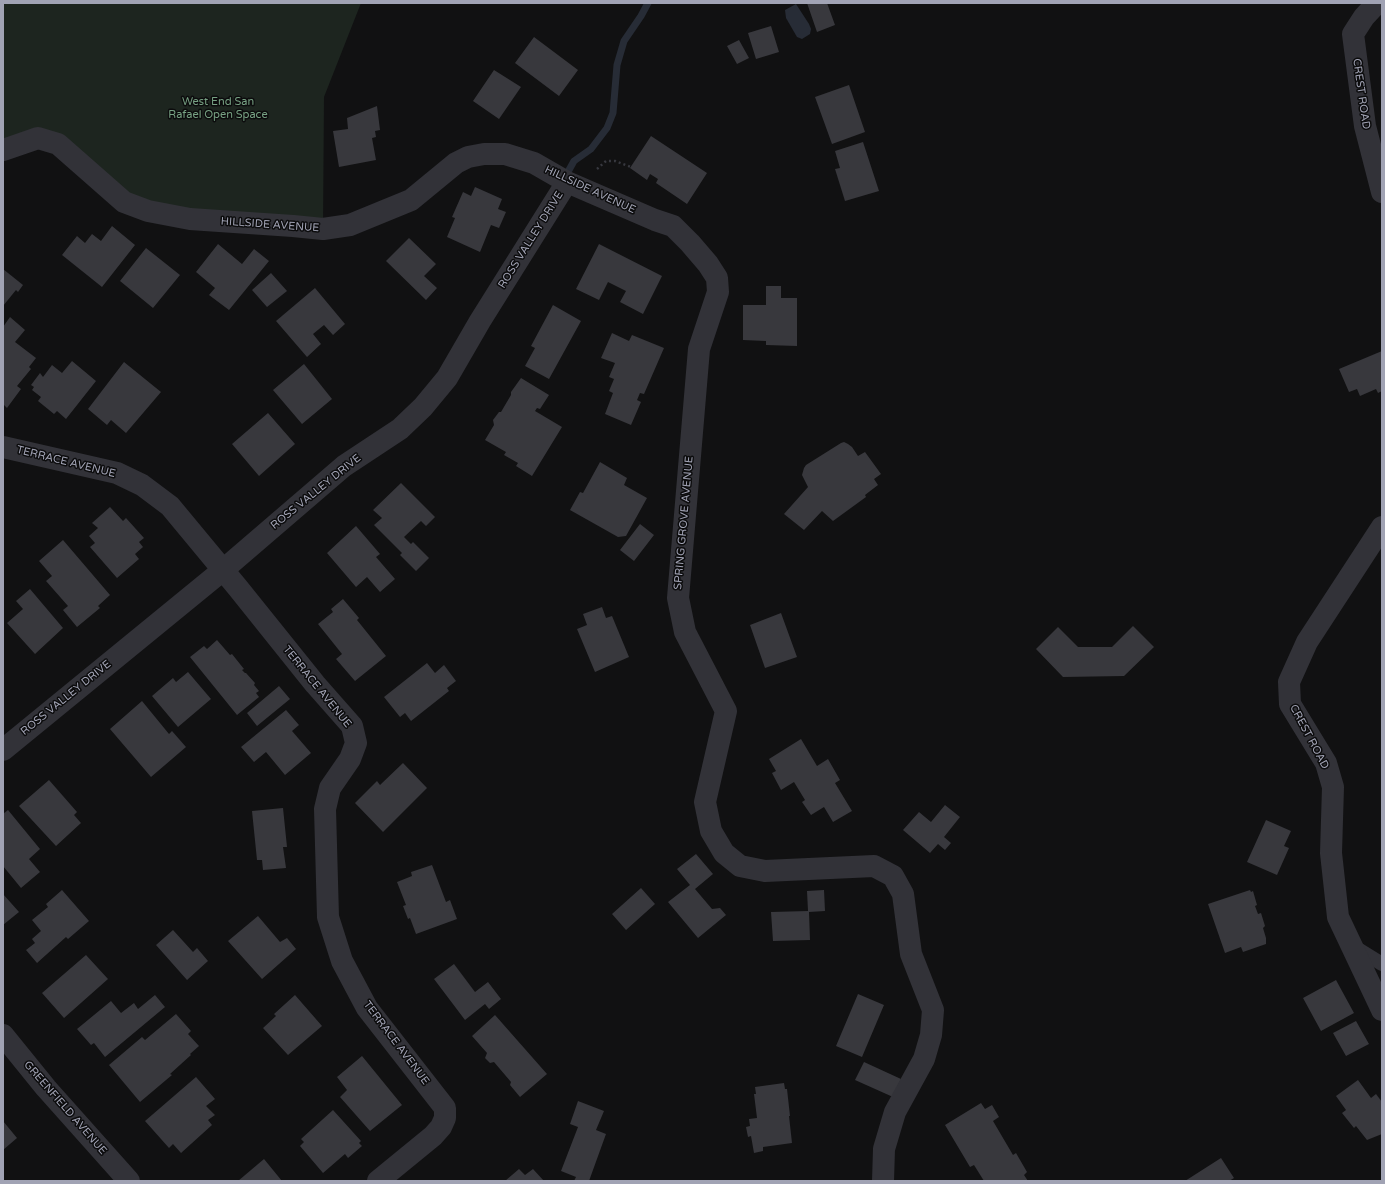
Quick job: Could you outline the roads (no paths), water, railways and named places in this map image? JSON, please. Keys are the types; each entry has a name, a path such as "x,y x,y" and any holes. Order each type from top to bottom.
{"street":[{"name":"CREST ROAD","path":"1376,3 1364,17 1353,34 1365,126 1382,192"},
{"name":"HILLSIDE AVENUE","path":"3,150 38,138 58,144 124,202 148,211 190,219 323,229 350,225 411,200 456,163 468,158 484,154 505,154 534,163 574,185 655,220 673,226 690,243 708,264 717,278 718,292 699,349"},
{"name":"ROSS VALLEY DRIVE","path":"3,750 223,570 344,466 400,429 423,407 447,378 480,321 574,185"},
{"name":"SPRING GROVE AVENUE","path":"699,349 678,598 685,632 726,711 705,802 711,831 724,853 740,866 765,871 874,866 893,876 903,894 911,954 933,1010 931,1035 924,1059 895,1112 884,1149 883,1181"},
{"name":"TERRACE AVENUE","path":"3,446 117,473 142,485 170,506 315,684 352,726 356,743 350,760 330,788 325,809 328,917 342,962 366,1008 446,1108 445,1118 437,1132 378,1181"},
{"name":"CREST ROAD","path":"1382,527 1307,642 1289,682 1290,704 1326,763 1332,788 1331,853 1338,917 1349,944 1382,1010"},
{"name":"GREENFIELD AVENUE","path":"3,1035 46,1088 129,1181"}],"lane":[{"path":"1349,944 1382,964"}],"waterway":[{"path":"569,170 574,161 591,149 607,128 613,113 617,65 624,41 648,3"}],"park label":[{"name":"West End San Rafael Open Space","path":"218,108"}]}
